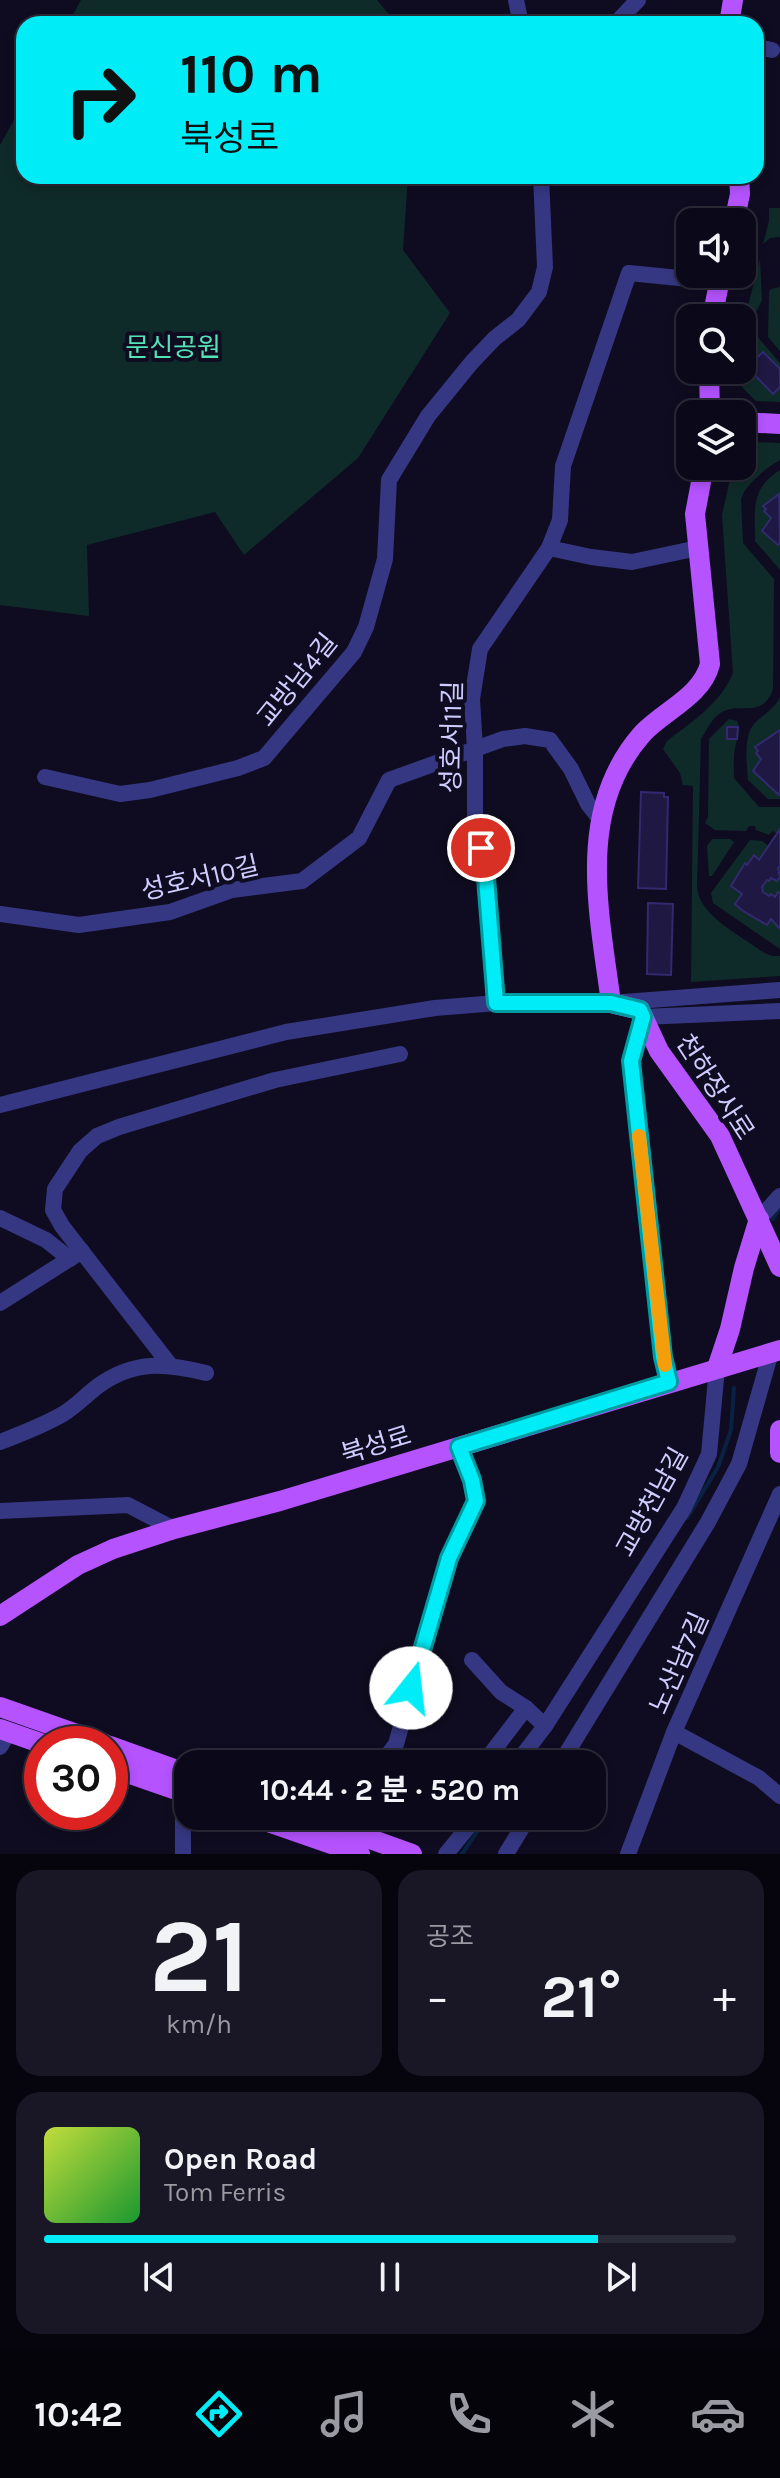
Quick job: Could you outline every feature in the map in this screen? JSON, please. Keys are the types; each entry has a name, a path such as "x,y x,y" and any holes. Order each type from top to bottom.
{"main road":[{"path":"737,208 739,184"},
{"path":"756,423 780,424"},
{"path":"611,1003 596,880 600,819 617,773 644,732 701,685 708,674 709,639 695,514 701,480"},
{"name":"천하장사로","path":"611,1003 640,1010 659,1051 720,1136 778,1254"},
{"name":"교방천남길","path":"717,1368 759,1219"},
{"name":"북성로","path":"0,1616 78,1565 113,1549 776,1351"},
{"path":"780,1430 780,1453"},
{"path":"0,1707 54,1726"},
{"path":"3,1736 24,1740"},
{"path":"128,1756 174,1781"},
{"path":"128,1772 174,1784"},
{"path":"291,1830 360,1854"},
{"path":"366,1830 412,1854"}],"street":[{"path":"623,16 638,0"},
{"name":"교방남4길","path":"45,777 120,794 150,790 264,758 354,652 366,627 385,559 389,480 428,416 472,362 518,320 539,292 545,267 541,184"},
{"name":"성호서11길","path":"496,1003 486,878 475,819 472,699 480,649 549,548 560,520 563,466 629,273 676,276"},
{"path":"549,548 632,562 698,548"},
{"name":"성호서10길","path":"1,916 79,925 123,920 170,912 232,890 302,881 359,838 389,780 475,749 525,736 550,740 600,819"},
{"path":"0,1105 286,1032 443,1007 496,1003 611,1003 780,990"},
{"path":"669,1382 663,1357 631,1061 643,1017 780,1011"},
{"path":"170,1365 76,1255 53,1210 55,1189 80,1151 97,1136 119,1127 275,1080 400,1054"},
{"name":"교방천남길","path":"759,1219 780,1196"},
{"path":"0,1218 76,1255"},
{"path":"0,1303 76,1255"},
{"path":"569,1750 708,1522 739,1464 776,1351"},
{"path":"0,1442 64,1414 101,1384 122,1372 150,1365 170,1365 206,1373"},
{"name":"교방천남길","path":"527,1750 684,1508 709,1454 717,1368"},
{"path":"392,1750 396,1744 449,1558 476,1501 472,1480 459,1447"},
{"name":"노산남7길","path":"628,1854 674,1732 780,1494"},
{"path":"0,1511 128,1505 174,1529"},
{"path":"472,1660 501,1692 526,1708 545,1726"},
{"path":"494,1750 526,1708"},
{"path":"674,1732 759,1778 780,1796"},
{"path":"183,1854 184,1830"},
{"path":"446,1854 466,1830"},
{"path":"506,1854 521,1830"}],"green space":[{"path":"81,0 377,0 390,16 72,16"},
{"name":"문신공원","path":"16,116 16,184 407,184 403,250 450,313 358,458 244,555 215,512 87,545 89,616 0,605 0,145"},
{"path":"769,208 780,208 780,237 770,238 763,244 769,221"},
{"path":"760,259 762,300 756,312 756,304 748,304 753,288 756,288"},
{"path":"780,287 780,351 768,337 769,292"},
{"path":"756,335 780,363 780,402 756,401 742,384 756,384"},
{"path":"756,442 780,443 780,460 757,477"},
{"path":"780,470 780,570 755,541 755,520 756,501 763,485"},
{"path":"730,480 754,480 741,499 743,543 774,579 773,689 769,698 757,707 722,712 701,739 697,887 699,897 712,916 761,951 780,956 780,976 691,982 693,786 683,785 680,773 663,749 667,741 713,703 733,673 722,515"},
{"path":"780,697 780,799 768,799 748,780 747,743 754,724"},
{"path":"729,719 737,721 739,729 734,752 734,778 759,807 780,807 780,836 773,831 769,835 756,830 755,826 749,826 746,831 715,830 705,823 708,817 709,739"},
{"path":"712,839 730,839 734,842 712,876 709,876 707,846"},
{"path":"750,840 762,841 780,855 780,949 713,903 711,893"}],"building":[{"path":"763,352 780,369 780,387 773,394 756,376 756,359"},
{"path":"779,494 778,545 762,531 771,518 763,506"},
{"path":"727,727 738,727 737,739 727,739"},
{"path":"780,730 779,795 753,771 761,759 755,747"},
{"path":"641,792 664,793 664,797 668,797 666,889 638,888"},
{"path":"780,829 780,877 777,881 767,880 762,887 769,896 775,897 780,893 780,929 771,919 767,925 735,904 742,894 731,886 745,863 747,865 754,855 759,860"},
{"path":"648,903 673,904 671,975 647,974"}],"waterway":[{"path":"773,1219 780,1207"},
{"path":"687,1518 718,1467 731,1430 734,1388"},
{"path":"462,1854 478,1830"}],"slow traffic":[{"path":"639,1136 665,1365"}],"route":[{"path":"411,1688 449,1558 476,1501 472,1480 459,1447 669,1382 663,1357 631,1061 643,1017 640,1010 611,1003 496,1003 481,848"}]}
